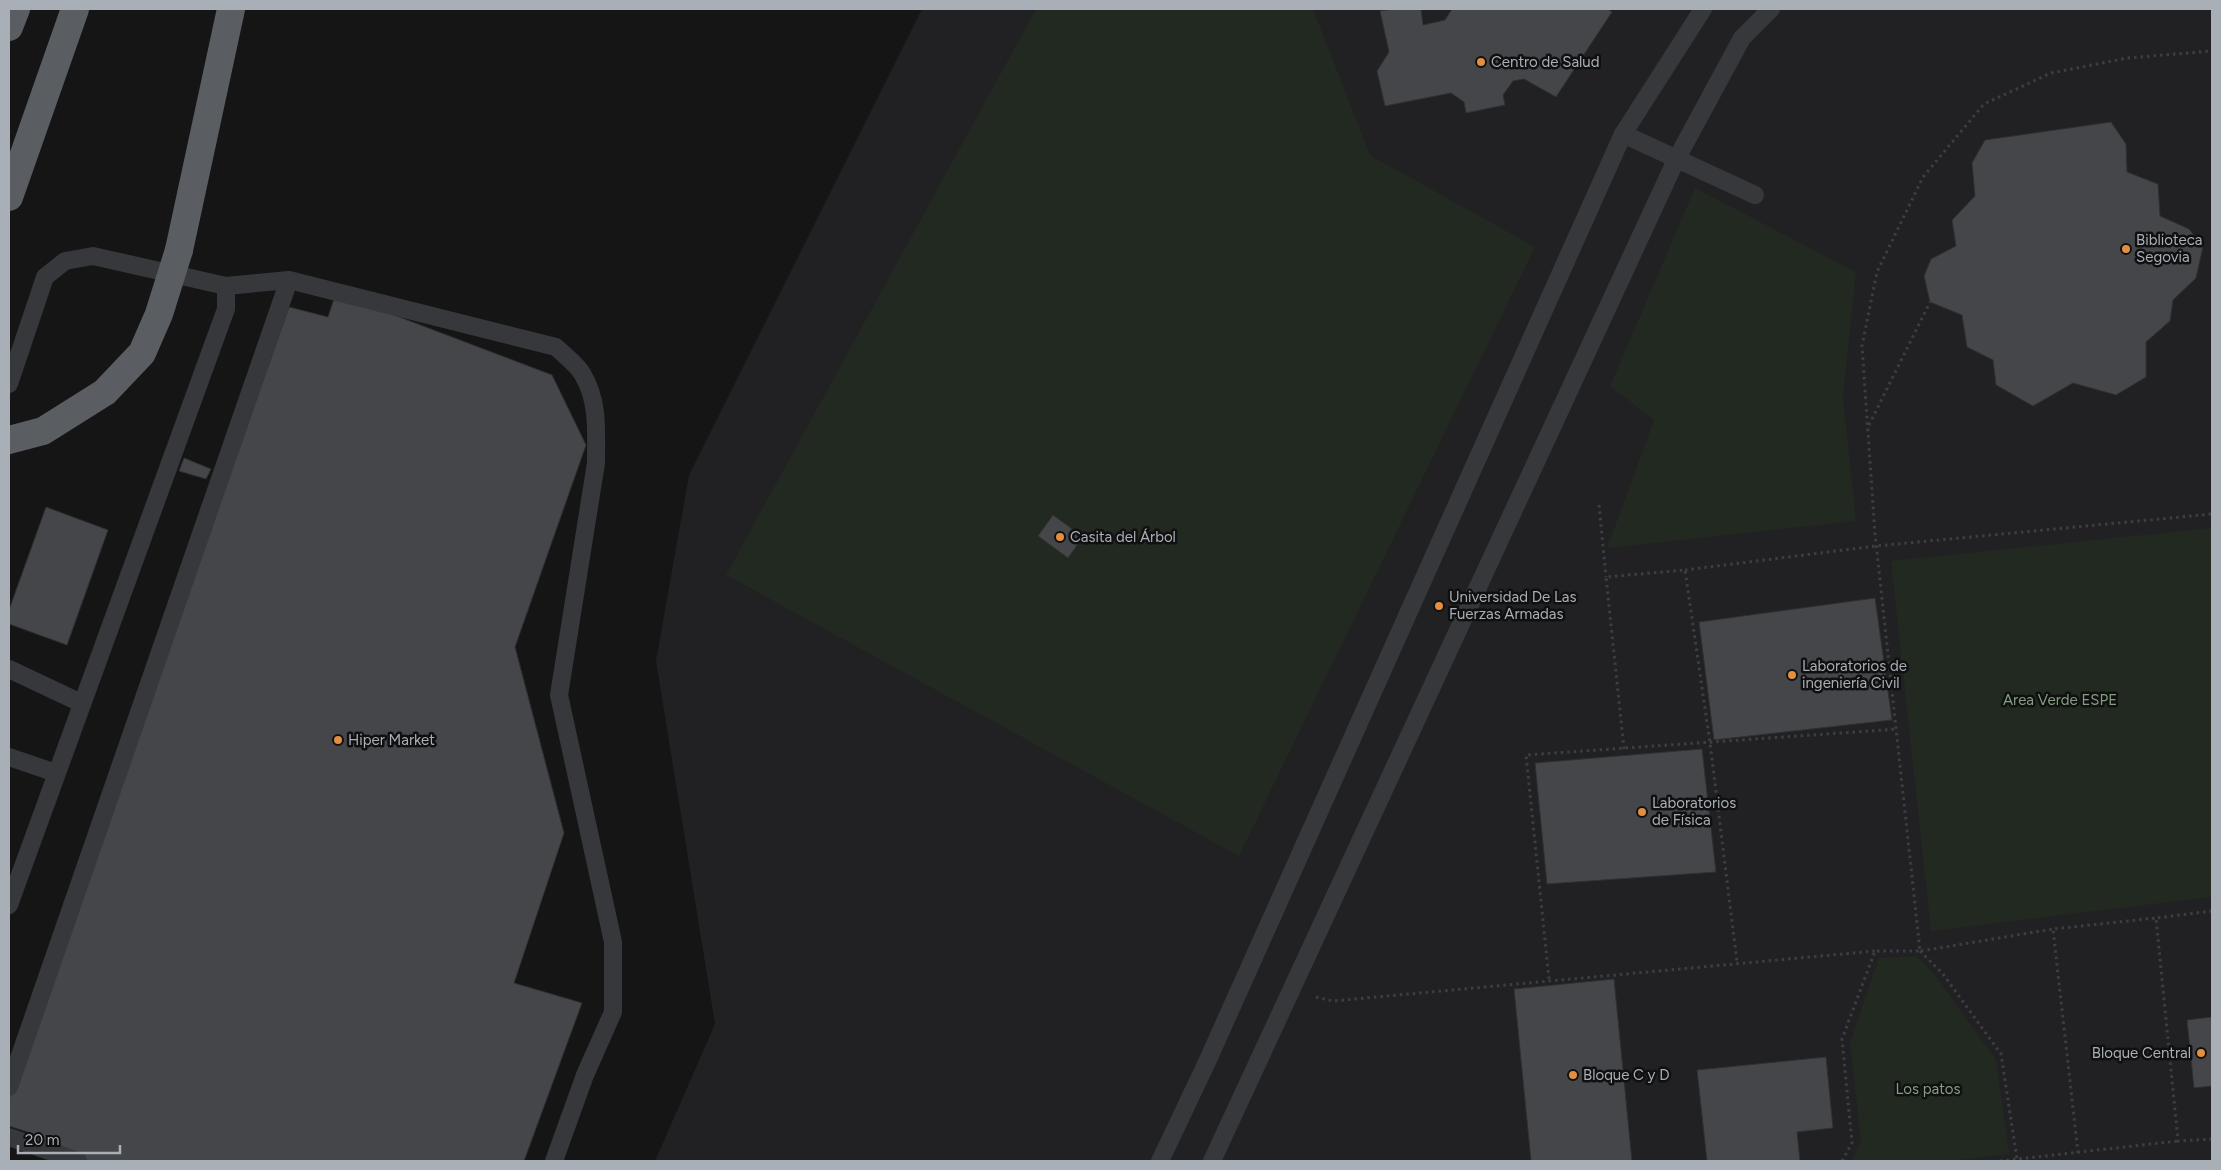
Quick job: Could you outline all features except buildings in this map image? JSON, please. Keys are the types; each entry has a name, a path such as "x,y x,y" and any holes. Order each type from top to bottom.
{"highway":[{"path":"9,27 16,9"},
{"path":"9,197 75,9"},
{"path":"9,440 44,431 105,392 142,353 159,314 178,250 232,9"}],"lane":[{"path":"1160,1161 1211,1053 1623,134 1703,9"},
{"path":"1212,1161 1676,160 1742,38 1771,9"},
{"path":"1623,134 1755,195"},
{"path":"9,384 45,277 65,261 93,256 226,286 289,280 556,347 583,373 594,399 596,463 559,695 613,942 613,1012 585,1075 554,1161"},
{"path":"9,1087 289,280"},
{"path":"9,905 81,702 226,309 226,286"},
{"path":"9,669 81,702"},
{"path":"9,757 56,773"},
{"path":"9,1137 78,1161"}],"path":[{"path":"2017,1159 2001,1054 1943,974 1920,951 1896,734 1898,729 1876,546 1862,346 1877,272 1923,177 1984,104 2051,73 2128,58 2212,51"},
{"path":"1869,426 1930,302"},
{"path":"1599,505 1624,749"},
{"path":"1606,578 1876,546 2212,514"},
{"path":"1685,570 1710,743 1737,962"},
{"path":"1549,979 1526,755 1898,729"},
{"path":"1291,991 1333,1001 1737,962 1875,951 1920,951 2053,929 2212,911"},
{"path":"2156,918 2178,1141"},
{"path":"2053,929 2078,1153"},
{"path":"1842,1161 1852,1143 1842,1039 1875,951"},
{"path":"2000,1161 2212,1138"}],"shaded area":[{"name":"Universidad De Las Fuerzas Armadas","path":"922,9 2212,9 2212,1161 655,1161 715,1024 656,661 689,475"}],"green space":[{"path":"1036,9 1313,9 1370,155 1535,247 1239,856 726,575"},
{"path":"1695,188 1856,272 1843,397 1856,521 1607,548 1654,420 1610,386"},
{"name":"Area Verde ESPE","path":"2212,528 2212,897 1931,931 1891,561"},
{"name":"Los patos","path":"1917,956 1934,974 1996,1060 2009,1154 1946,1161 1851,1161 1861,1141 1850,1043 1879,958"}],"place":[{"name":"Centro de Salud","path":"1481,62"},
{"name":"Biblioteca Segovia","path":"2126,249"},
{"name":"Casita del Árbol","path":"1060,537"},
{"name":"Universidad De Las Fuerzas Armadas","path":"1439,606"},
{"name":"Laboratorios de ingeniería Civil","path":"1792,675"},
{"name":"Hiper Market","path":"338,740"},
{"name":"Laboratorios de Física","path":"1642,812"},
{"name":"Bloque Central","path":"2201,1053"},
{"name":"Bloque C y D","path":"1573,1075"}]}
